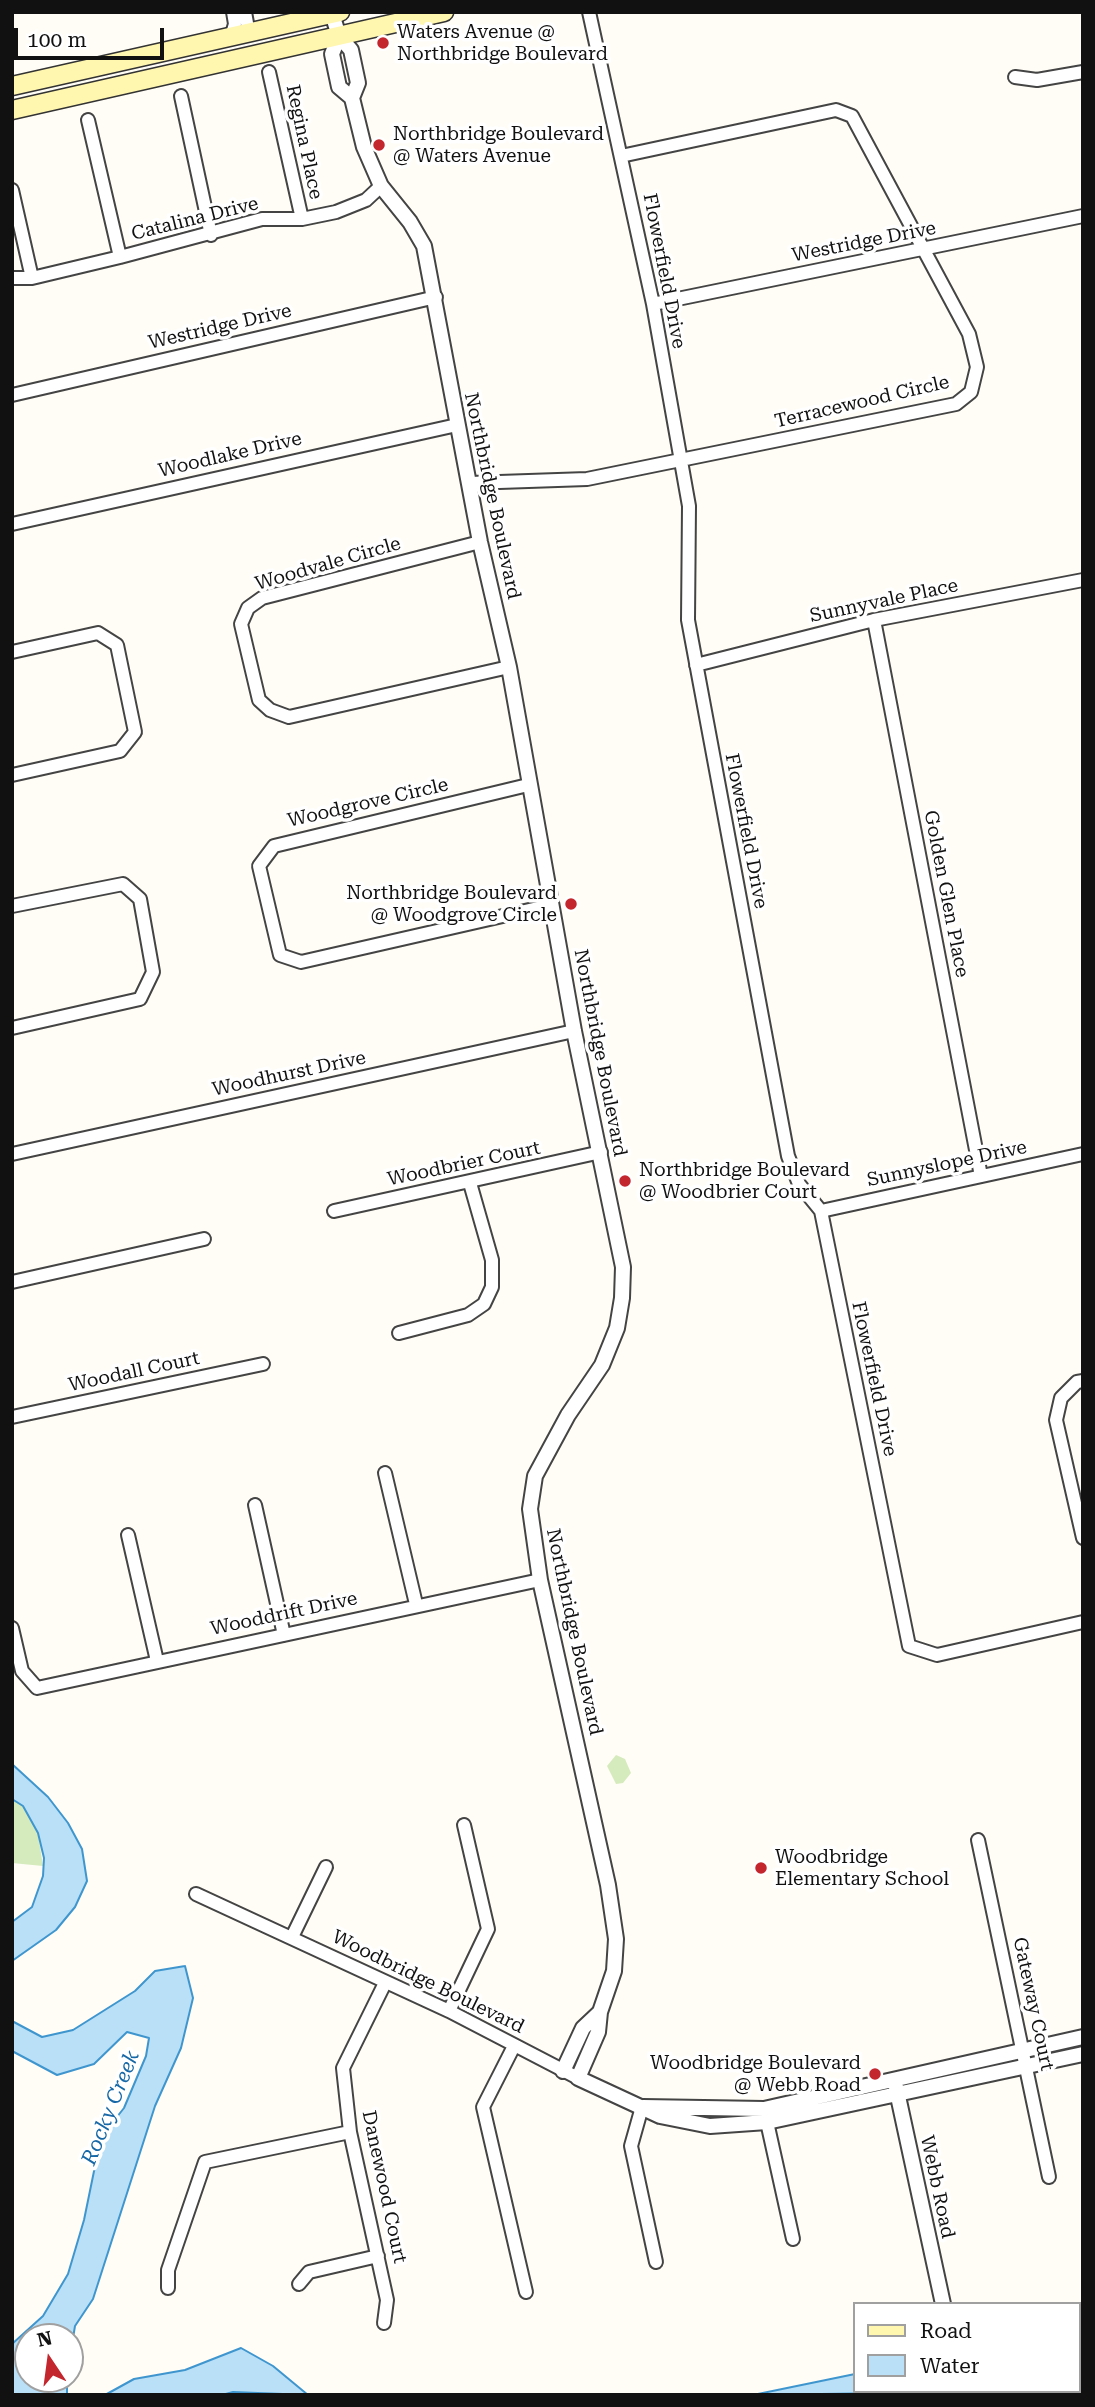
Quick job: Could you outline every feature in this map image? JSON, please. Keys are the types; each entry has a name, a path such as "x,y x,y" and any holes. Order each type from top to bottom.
{"main road":[{"path":"12,110 444,12"},
{"path":"12,86 336,13"},
{"path":"142,80 191,61 229,51 249,34"}],"street":[{"path":"231,37 235,24 233,12"},
{"path":"245,12 249,34"},
{"name":"Flowerfield Drive","path":"589,12 653,304 689,506 688,620 788,1156 799,1184 821,1211 909,1646 937,1655 1083,1622"},
{"name":"Northbridge Boulevard","path":"336,13 338,36 351,50 358,83 352,98 364,147 381,186 410,222 424,246 436,297 457,425 509,667 528,785 623,1267 617,1328 602,1365 568,1415 535,1476 530,1509 540,1580 613,1915 614,1971 600,2012 598,2032 578,2078"},
{"name":"Regina Place","path":"269,72 302,219"},
{"path":"1014,77 1037,80 1083,72"},
{"path":"181,96 211,235"},
{"name":"Terracewood Circle","path":"470,483 587,479 956,404 971,392 977,367 969,334 852,116 836,110 621,156"},
{"path":"88,120 120,257"},
{"name":"Catalina Drive","path":"12,278 32,278 211,235 262,219 302,219 336,212 366,200 381,186"},
{"path":"12,190 32,278"},
{"name":"Westridge Drive","path":"653,304 1083,216"},
{"name":"Westridge Drive","path":"12,395 436,297"},
{"name":"Woodlake Drive","path":"12,524 457,425"},
{"name":"Woodvale Circle","path":"480,542 262,598 248,608 241,624 259,700 270,710 289,717 509,667"},
{"name":"Sunnyvale Place","path":"696,665 874,620 1082,584"},
{"name":"Golden Glen Place","path":"874,620 981,1175"},
{"path":"12,652 98,633 117,645 135,733 120,751 12,775"},
{"name":"Woodgrove Circle","path":"528,785 274,846 259,866 280,955 301,962 551,905"},
{"path":"12,906 123,884 139,898 153,972 140,999 12,1028"},
{"name":"Woodhurst Drive","path":"12,1154 575,1031"},
{"name":"Woodbrier Court","path":"334,1211 601,1153"},
{"name":"Sunnyslope Drive","path":"821,1211 1083,1154"},
{"path":"399,1333 468,1315 484,1304 492,1287 492,1260 470,1183"},
{"path":"12,1282 204,1239"},
{"name":"Woodall Court","path":"12,1417 263,1364"},
{"path":"1083,1381 1077,1382 1061,1398 1056,1420 1083,1538"},
{"path":"385,1473 416,1604"},
{"path":"255,1505 284,1635"},
{"path":"128,1535 157,1661"},
{"name":"Wooddrift Drive","path":"12,1628 22,1671 37,1688 416,1604 540,1580"},
{"path":"449,2011 488,1929 464,1825"},
{"name":"Gateway Court","path":"978,1840 1049,2177"},
{"path":"292,1937 326,1867"},
{"name":"Woodbridge Boulevard","path":"196,1895 449,2011 563,2071 680,2122 710,2126 767,2122 1023,2050 1083,2037"},
{"name":"Danewood Court","path":"384,2323 387,2300 350,2132 343,2068 385,1983"},
{"name":"Northbridge Boulevard","path":"563,2071 583,2028 600,2012"},
{"path":"514,2046 483,2107 526,2292"},
{"name":"Woodbridge Boulevard","path":"642,2107 764,2109 1027,2066 1083,2054"},
{"name":"Webb Road","path":"895,2086 943,2302"},
{"path":"642,2107 631,2146 656,2262"},
{"path":"767,2122 793,2239"},
{"path":"168,2288 168,2270 205,2162 350,2132"},
{"path":"299,2284 309,2272 379,2256"}],"green space":[{"path":"616,1755 625,1759 631,1773 623,1783 616,1784 607,1766"},
{"path":"12,1799 23,1806 38,1833 43,1866 12,1863"}],"water":[{"path":"12,1764 48,1797 68,1823 82,1849 87,1881 75,1907 56,1930 12,1961 12,1922 32,1907 43,1876 44,1858 38,1833 23,1806 12,1799"},
{"path":"185,1966 193,1998 181,2048 155,2106 93,2299 77,2323 35,2323 43,2316 68,2274 84,2220 101,2137 124,2108 146,2056 149,2038 127,2032 94,2064 57,2075 12,2051 12,2021 42,2037 73,2030 135,1991 155,1971"},
{"path":"14,2342 14,2393 67,2395 12,2395"},
{"path":"241,2348 273,2366 308,2395 233,2392 222,2395 105,2395 134,2379 185,2370"},
{"path":"853,2374 853,2393 889,2393 753,2395"}],"place":[{"name":"Waters Avenue @ Northbridge Boulevard","path":"383,43"},
{"name":"Northbridge Boulevard @ Waters Avenue","path":"379,145"},
{"name":"Northbridge Boulevard @ Woodgrove Circle","path":"571,904"},
{"name":"Northbridge Boulevard @ Woodbrier Court","path":"625,1181"},
{"name":"Woodbridge Elementary School","path":"761,1868"},
{"name":"Woodbridge Boulevard @ Webb Road","path":"875,2074"}],"water label":[{"name":"Rocky Creek","path":"111,2108"}]}
